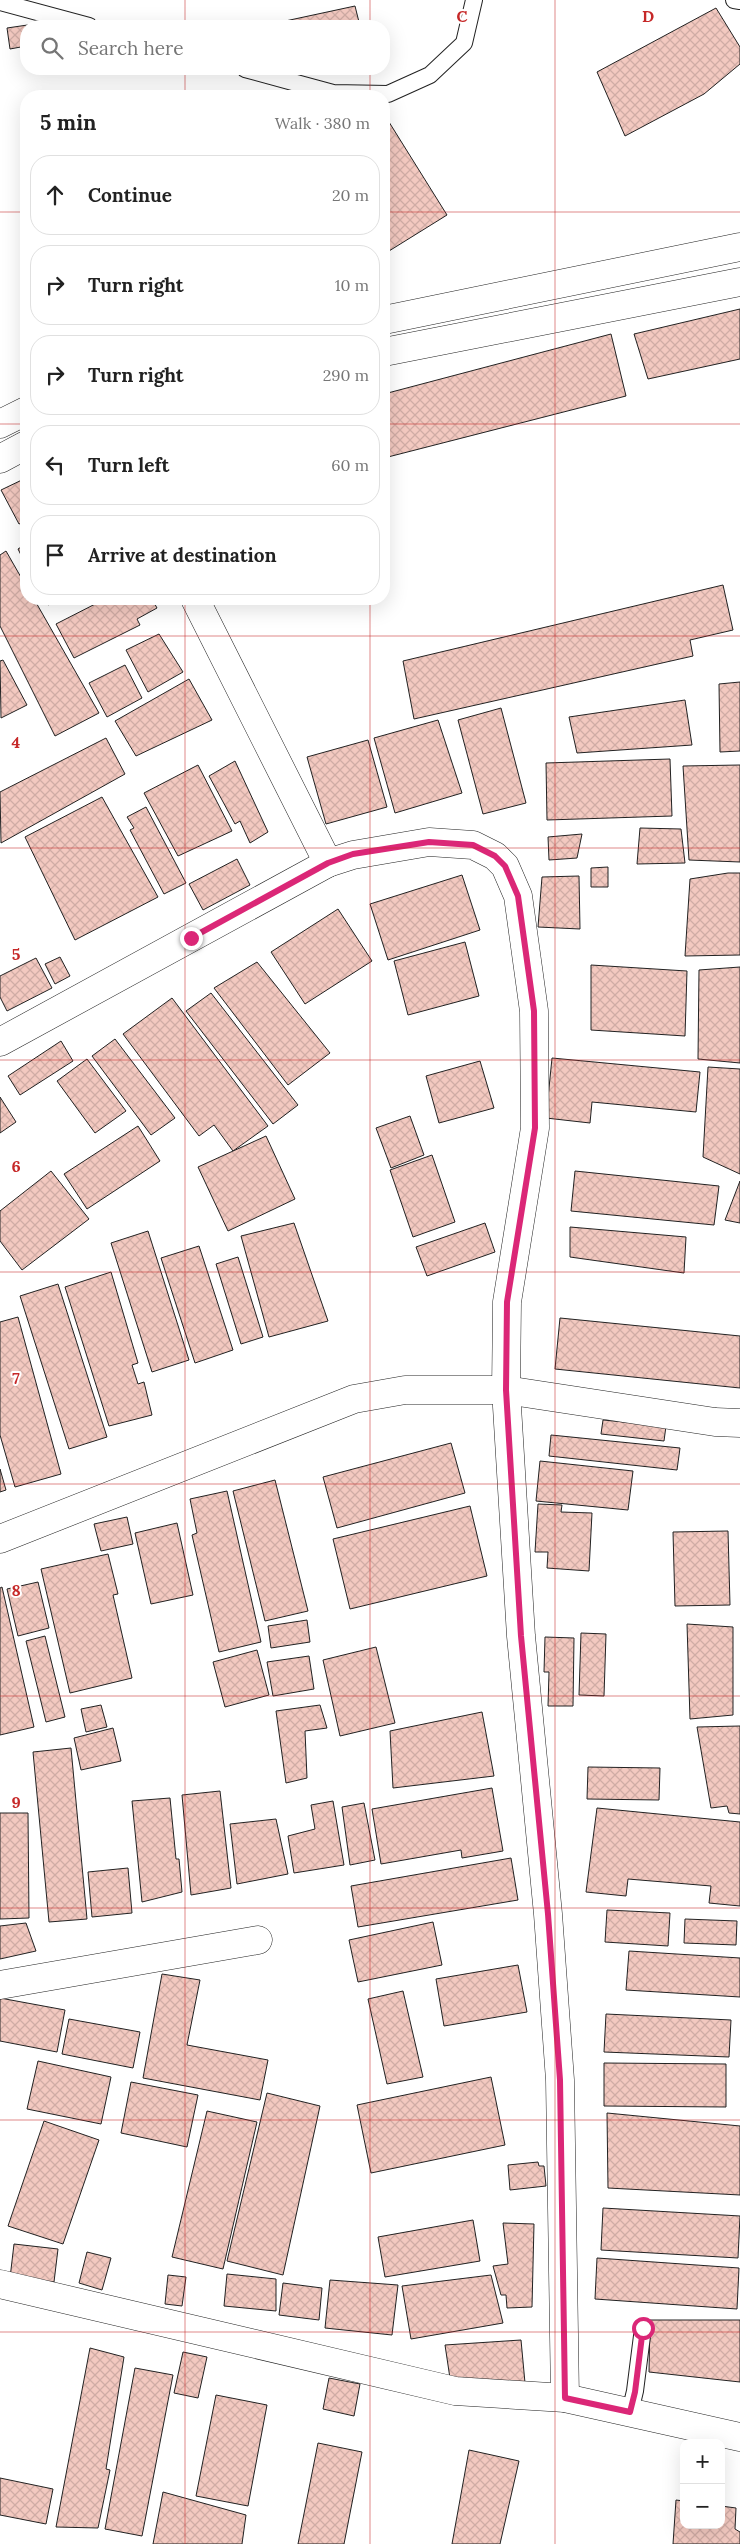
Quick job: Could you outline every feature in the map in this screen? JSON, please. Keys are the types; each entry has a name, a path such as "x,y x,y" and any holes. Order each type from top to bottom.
{"street":[{"path":"390,319 740,247"},
{"path":"390,351 740,282"},
{"path":"0,424 20,414"},
{"path":"0,459 20,448"},
{"path":"198,605 328,863"},
{"path":"0,1042 328,863 353,854 429,842 451,842 484,849 505,866 512,877 518,896 534,1011 535,1128 507,1302 506,1390 521,1636 548,1914 560,2080 565,2398"},
{"path":"0,1539 354,1399 406,1390 506,1390 715,1422 740,1423"},
{"path":"0,1985 258,1940"},
{"path":"0,2284 455,2390 565,2398 740,2437"}],"lane":[{"path":"390,93 430,75 464,44 474,0"},
{"path":"734,0 740,1"},
{"path":"0,2 68,20"},
{"path":"267,75 322,90"},
{"path":"630,2412 635,2392 643,2328"}],"building":[{"path":"355,6 358,20 290,20"},
{"path":"716,8 740,47 740,64 704,94 625,136 597,72"},
{"path":"20,26 20,47 10,49 7,28"},
{"path":"390,124 447,215 390,250"},
{"path":"740,309 740,359 648,379 634,334"},
{"path":"611,334 626,396 390,456 390,392"},
{"path":"20,481 20,524 19,524 1,490"},
{"path":"6,551 20,576 20,605 37,605 99,713 55,736 0,626 0,555"},
{"path":"723,585 733,630 690,640 693,656 414,719 403,661"},
{"path":"93,605 155,605 157,608 137,619 140,625 74,658 56,624"},
{"path":"159,634 183,672 148,692 126,650"},
{"path":"3,660 27,705 1,718 0,661"},
{"path":"125,665 142,698 107,717 89,683"},
{"path":"189,679 212,720 136,756 115,721"},
{"path":"740,682 740,751 720,752 719,684"},
{"path":"685,700 692,745 577,753 569,717"},
{"path":"501,708 526,803 483,814 458,720"},
{"path":"438,720 462,793 395,813 374,738"},
{"path":"106,738 125,774 1,843 0,792"},
{"path":"368,740 387,807 326,824 307,757"},
{"path":"670,759 672,816 547,820 546,763"},
{"path":"235,761 268,832 250,843 240,821 235,824 209,776"},
{"path":"198,765 232,831 178,856 144,793"},
{"path":"740,765 740,862 689,860 683,766"},
{"path":"102,797 158,897 75,940 25,837"},
{"path":"146,807 186,883 164,894 130,830 134,828 127,817"},
{"path":"640,828 681,829 685,863 637,864"},
{"path":"582,834 577,858 549,860 548,837"},
{"path":"237,859 250,885 203,910 189,884"},
{"path":"608,867 608,887 591,887 591,868"},
{"path":"740,873 740,955 685,956 690,879"},
{"path":"462,875 480,930 388,960 370,904"},
{"path":"579,876 580,929 538,927 542,877"},
{"path":"338,909 372,961 305,1004 271,952"},
{"path":"465,942 479,996 408,1015 394,961"},
{"path":"60,957 70,976 55,984 45,964"},
{"path":"36,958 52,988 7,1011 0,997 0,976"},
{"path":"257,962 330,1053 288,1085 214,988"},
{"path":"591,965 687,971 685,1036 591,1030"},
{"path":"740,967 740,1063 698,1059 699,970"},
{"path":"211,993 298,1105 273,1124 186,1011"},
{"path":"172,998 268,1126 233,1151 214,1125 199,1136 123,1034"},
{"path":"115,1039 175,1118 151,1135 92,1056"},
{"path":"61,1041 73,1061 20,1095 8,1076"},
{"path":"552,1058 700,1072 696,1112 592,1102 590,1123 546,1118"},
{"path":"87,1059 126,1111 95,1133 57,1081"},
{"path":"480,1061 494,1108 439,1123 426,1076"},
{"path":"708,1067 740,1069 740,1174 703,1157"},
{"path":"0,1097 16,1122 0,1133"},
{"path":"410,1116 424,1155 391,1168 376,1128"},
{"path":"138,1126 160,1161 87,1209 64,1174"},
{"path":"266,1136 295,1199 228,1231 198,1167"},
{"path":"432,1155 455,1222 413,1237 390,1170"},
{"path":"51,1171 89,1219 22,1270 0,1241 0,1211"},
{"path":"575,1171 719,1186 714,1225 571,1211"},
{"path":"740,1181 740,1223 725,1220"},
{"path":"294,1223 328,1321 269,1337 241,1236"},
{"path":"485,1223 495,1252 427,1276 416,1247"},
{"path":"570,1227 686,1237 684,1273 570,1257"},
{"path":"148,1231 189,1360 152,1372 111,1243"},
{"path":"199,1246 233,1350 195,1363 161,1258"},
{"path":"238,1257 263,1337 241,1344 216,1264"},
{"path":"111,1272 138,1363 132,1365 138,1384 144,1382 152,1415 109,1426 65,1287"},
{"path":"58,1284 107,1437 69,1449 20,1296"},
{"path":"18,1317 61,1474 15,1487 0,1435 0,1322"},
{"path":"560,1318 740,1336 740,1388 555,1369"},
{"path":"603,1420 666,1426 664,1441 601,1434"},
{"path":"551,1435 680,1448 677,1470 549,1456"},
{"path":"451,1443 465,1493 337,1528 323,1477"},
{"path":"540,1461 633,1471 628,1510 536,1501"},
{"path":"0,1469 6,1490 0,1492"},
{"path":"275,1480 308,1611 265,1621 233,1491"},
{"path":"227,1491 261,1642 219,1652 192,1535 197,1533 190,1499"},
{"path":"538,1504 562,1505 561,1512 592,1513 589,1571 547,1568 548,1552 535,1552"},
{"path":"470,1506 487,1576 350,1609 333,1539"},
{"path":"127,1517 133,1544 101,1551 94,1524"},
{"path":"177,1523 193,1595 151,1604 135,1533"},
{"path":"728,1531 730,1605 675,1606 673,1532"},
{"path":"108,1554 118,1594 113,1595 132,1678 70,1693 41,1569"},
{"path":"38,1582 49,1628 18,1636 7,1589"},
{"path":"2,1587 34,1727 0,1735 0,1588"},
{"path":"307,1620 310,1642 271,1648 268,1626"},
{"path":"687,1624 733,1627 733,1715 690,1719"},
{"path":"581,1633 606,1634 604,1696 579,1695"},
{"path":"45,1636 65,1717 46,1722 26,1641"},
{"path":"545,1637 574,1638 573,1706 548,1706 549,1672 544,1672"},
{"path":"376,1647 395,1723 340,1736 323,1660"},
{"path":"257,1650 269,1695 225,1707 213,1662"},
{"path":"309,1656 314,1689 273,1696 267,1662"},
{"path":"101,1705 107,1727 86,1732 81,1709"},
{"path":"320,1705 327,1728 305,1731 307,1778 286,1783 276,1711"},
{"path":"482,1712 494,1776 393,1788 390,1731"},
{"path":"740,1726 740,1814 729,1813 727,1806 711,1808 697,1727"},
{"path":"113,1728 121,1761 81,1770 74,1738"},
{"path":"71,1748 87,1919 49,1922 33,1752"},
{"path":"588,1767 660,1768 659,1800 587,1799"},
{"path":"492,1788 503,1851 462,1858 461,1850 381,1864 372,1809"},
{"path":"220,1791 231,1888 191,1895 182,1795"},
{"path":"170,1798 176,1859 179,1859 182,1892 142,1902 132,1801"},
{"path":"333,1801 344,1865 294,1873 288,1836 315,1829 311,1805"},
{"path":"364,1803 375,1860 350,1865 342,1807"},
{"path":"597,1808 740,1822 740,1906 709,1903 711,1886 628,1879 626,1896 586,1892"},
{"path":"0,1813 28,1813 29,1918 0,1919"},
{"path":"276,1819 288,1874 237,1884 230,1824"},
{"path":"511,1858 518,1900 358,1927 351,1886"},
{"path":"128,1868 132,1913 92,1917 88,1872"},
{"path":"607,1910 670,1913 668,1946 605,1942"},
{"path":"685,1919 737,1921 736,1945 684,1943"},
{"path":"433,1922 442,1965 358,1982 349,1940"},
{"path":"26,1923 36,1951 0,1959 0,1926"},
{"path":"629,1951 740,1958 740,1997 626,1990"},
{"path":"518,1965 527,2012 444,2026 436,1979"},
{"path":"162,1974 200,1980 187,2045 268,2060 260,2100 143,2078"},
{"path":"403,1991 423,2077 387,2084 368,1999"},
{"path":"0,1998 65,2010 57,2052 0,2041"},
{"path":"606,2014 731,2020 729,2057 604,2052"},
{"path":"69,2019 140,2032 133,2068 62,2054"},
{"path":"38,2061 111,2077 101,2124 27,2109"},
{"path":"604,2063 726,2064 726,2107 604,2106"},
{"path":"491,2077 505,2145 371,2173 357,2105"},
{"path":"131,2082 198,2095 187,2147 121,2133"},
{"path":"267,2093 320,2106 283,2275 227,2261"},
{"path":"207,2111 257,2122 223,2269 172,2257"},
{"path":"607,2113 740,2126 740,2195 608,2188"},
{"path":"44,2121 99,2140 63,2244 8,2226"},
{"path":"538,2162 539,2166 544,2166 546,2186 510,2190 508,2165"},
{"path":"603,2208 740,2216 738,2258 601,2250"},
{"path":"473,2220 480,2261 385,2277 378,2237"},
{"path":"503,2223 534,2224 532,2307 507,2308 506,2295 501,2295 493,2266 508,2264"},
{"path":"14,2244 58,2249 54,2282 10,2278"},
{"path":"87,2252 111,2258 102,2290 79,2283"},
{"path":"597,2258 739,2268 737,2309 595,2299"},
{"path":"227,2274 276,2279 276,2311 224,2306"},
{"path":"168,2275 186,2277 182,2306 165,2304"},
{"path":"491,2275 503,2323 411,2339 402,2286"},
{"path":"330,2280 398,2285 392,2335 325,2328"},
{"path":"283,2283 322,2288 319,2320 279,2315"},
{"path":"650,2320 740,2320 740,2382 649,2372"},
{"path":"521,2340 525,2383 451,2385 445,2345"},
{"path":"90,2348 124,2357 106,2469 110,2470 98,2528 56,2527"},
{"path":"183,2352 207,2357 198,2398 174,2393"},
{"path":"135,2368 173,2375 142,2536 105,2529"},
{"path":"329,2378 360,2384 354,2416 323,2409"},
{"path":"216,2395 267,2405 248,2506 196,2496"},
{"path":"318,2443 362,2452 344,2544 298,2544"},
{"path":"469,2450 519,2461 500,2544 452,2544"},
{"path":"0,2478 53,2489 46,2524 0,2515"},
{"path":"163,2492 246,2515 242,2544 153,2544"},
{"path":"676,2500 680,2500 680,2529 725,2529 725,2507 736,2508 735,2529 740,2532 740,2544 673,2544"}],"route":[{"path":"191,938 328,863 353,854 429,842 473,845 495,856 512,877 518,896 534,1011 535,1128 507,1302 506,1390 521,1636 548,1914 560,2080 565,2398 630,2412 635,2392 643,2328"}]}
